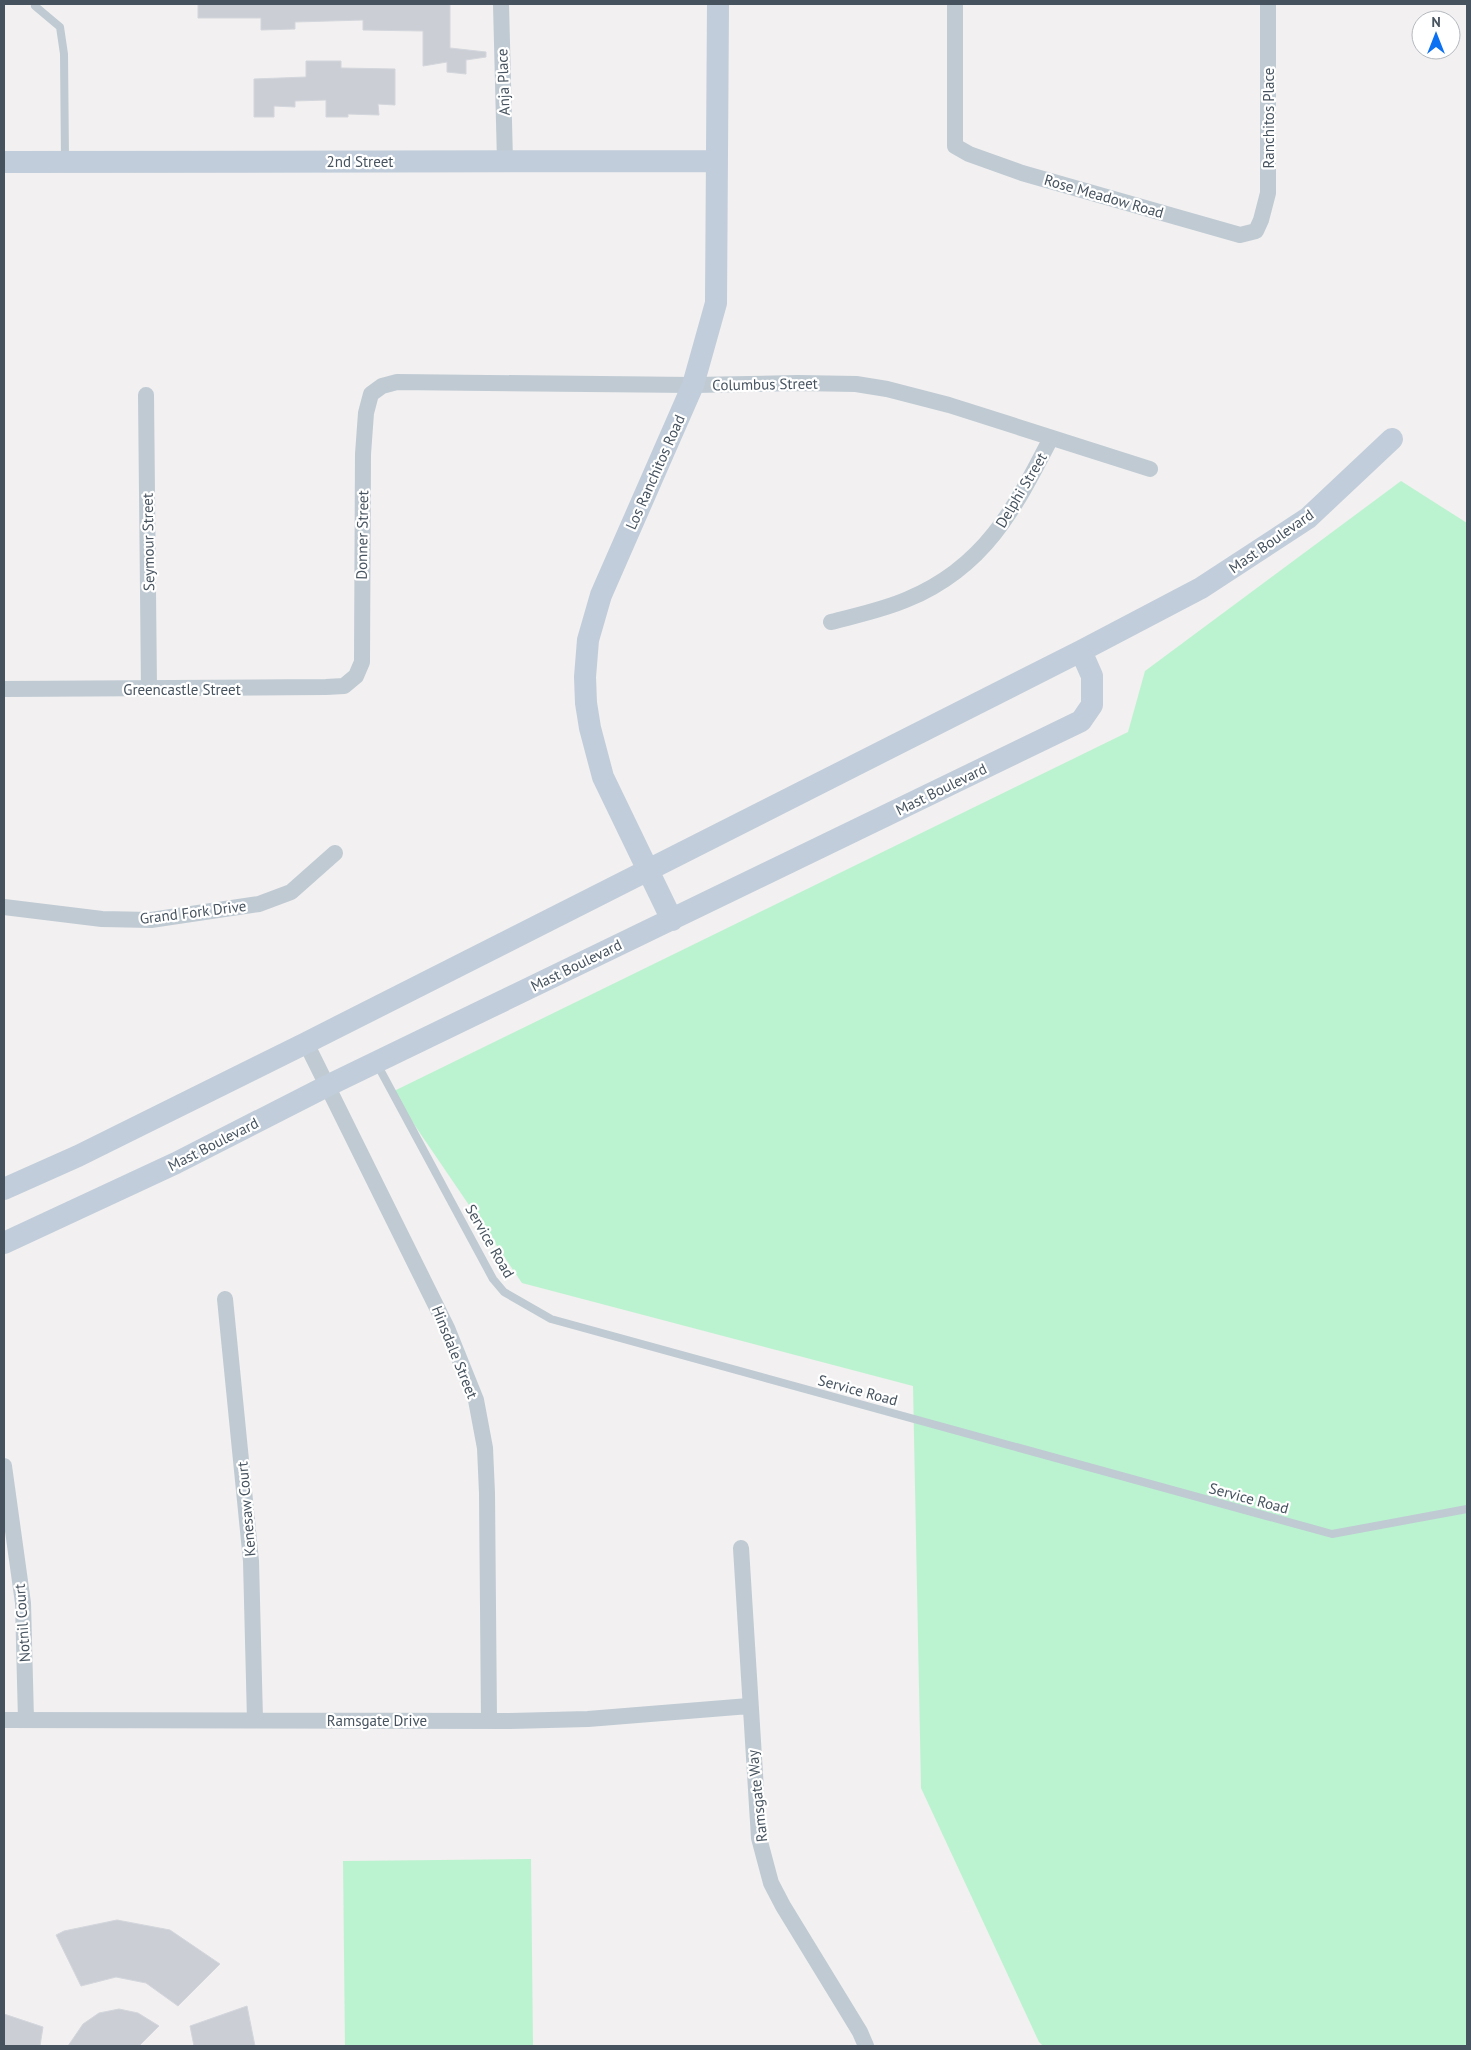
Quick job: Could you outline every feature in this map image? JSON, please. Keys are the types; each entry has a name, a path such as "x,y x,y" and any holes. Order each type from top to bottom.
{"street":[{"name":"Anja Place","path":"501,4 505,161"},
{"name":"Los Ranchitos Road","path":"672,920 602,777 586,703 587,646 601,595 693,385 716,303 718,4"},
{"name":"Rose Meadow Road","path":"955,4 955,146 969,154 1022,173 1240,235 1256,231"},
{"name":"Ranchitos Place","path":"1256,231 1268,193 1268,4"},
{"name":"2nd Street","path":"4,162 717,161"},
{"name":"Columbus Street","path":"371,394 382,386 397,382 693,385 856,384 886,389 949,406 1150,469"},
{"name":"Donner Street","path":"356,676 362,662 363,454 366,414 371,394"},
{"name":"Seymour Street","path":"146,395 149,689"},
{"name":"Delphi Street","path":"831,622 883,608 909,598 949,576 967,562 984,546 1007,518 1051,438"},
{"name":"Mast Boulevard","path":"4,1189 78,1156 306,1043 1202,588 1308,518 1392,439"},
{"name":"Mast Boulevard","path":"4,1243 176,1163 376,1062 1081,721 1092,705 1092,676 1081,651"},
{"name":"Greencastle Street","path":"4,689 326,687 344,686 356,676"},
{"name":"Grand Fork Drive","path":"4,907 102,919 151,920 259,904 291,892 336,853"},
{"name":"Hinsdale Street","path":"306,1043 447,1328 476,1400 485,1448 488,1493 489,1721"},
{"name":"Kenesaw Court","path":"225,1299 251,1561 254,1720"},
{"name":"Notnil Court","path":"4,1466 23,1603 26,1720"},
{"name":"Ramsgate Way","path":"741,1548 749,1706 759,1838 772,1883 783,1906 860,2032 866,2046"},
{"name":"Ramsgate Drive","path":"4,1720 489,1721 588,1719 749,1706"}],"lane":[{"path":"35,6 60,27 64,54 65,162"},
{"name":"Service Road","path":"376,1062 493,1278 504,1292 551,1319 1332,1534 1467,1508"}],"green space":[{"path":"1401,481 1467,523 1467,2046 1043,2046 1039,2042 921,1788 913,1386 522,1283 392,1092 1128,732 1145,671"},
{"path":"531,1859 533,2046 345,2046 343,1861"}],"building":[{"path":"198,4 450,4 450,48 486,52 486,57 466,60 466,74 447,72 447,62 423,66 423,31 363,30 363,20 295,22 295,29 261,30 261,18 198,18"},
{"path":"306,61 341,61 341,68 395,69 395,105 378,104 379,115 348,114 348,117 326,117 326,100 295,101 295,107 274,106 274,117 254,117 254,79 306,77"},
{"path":"117,1920 170,1930 220,1964 178,2006 146,1983 116,1977 81,1986 56,1935 64,1931"},
{"path":"247,2006 255,2046 194,2046 190,2026"},
{"path":"119,2009 138,2013 159,2026 139,2046 68,2046 83,2024 99,2013"},
{"path":"4,2014 43,2027 40,2046 4,2046"}]}
